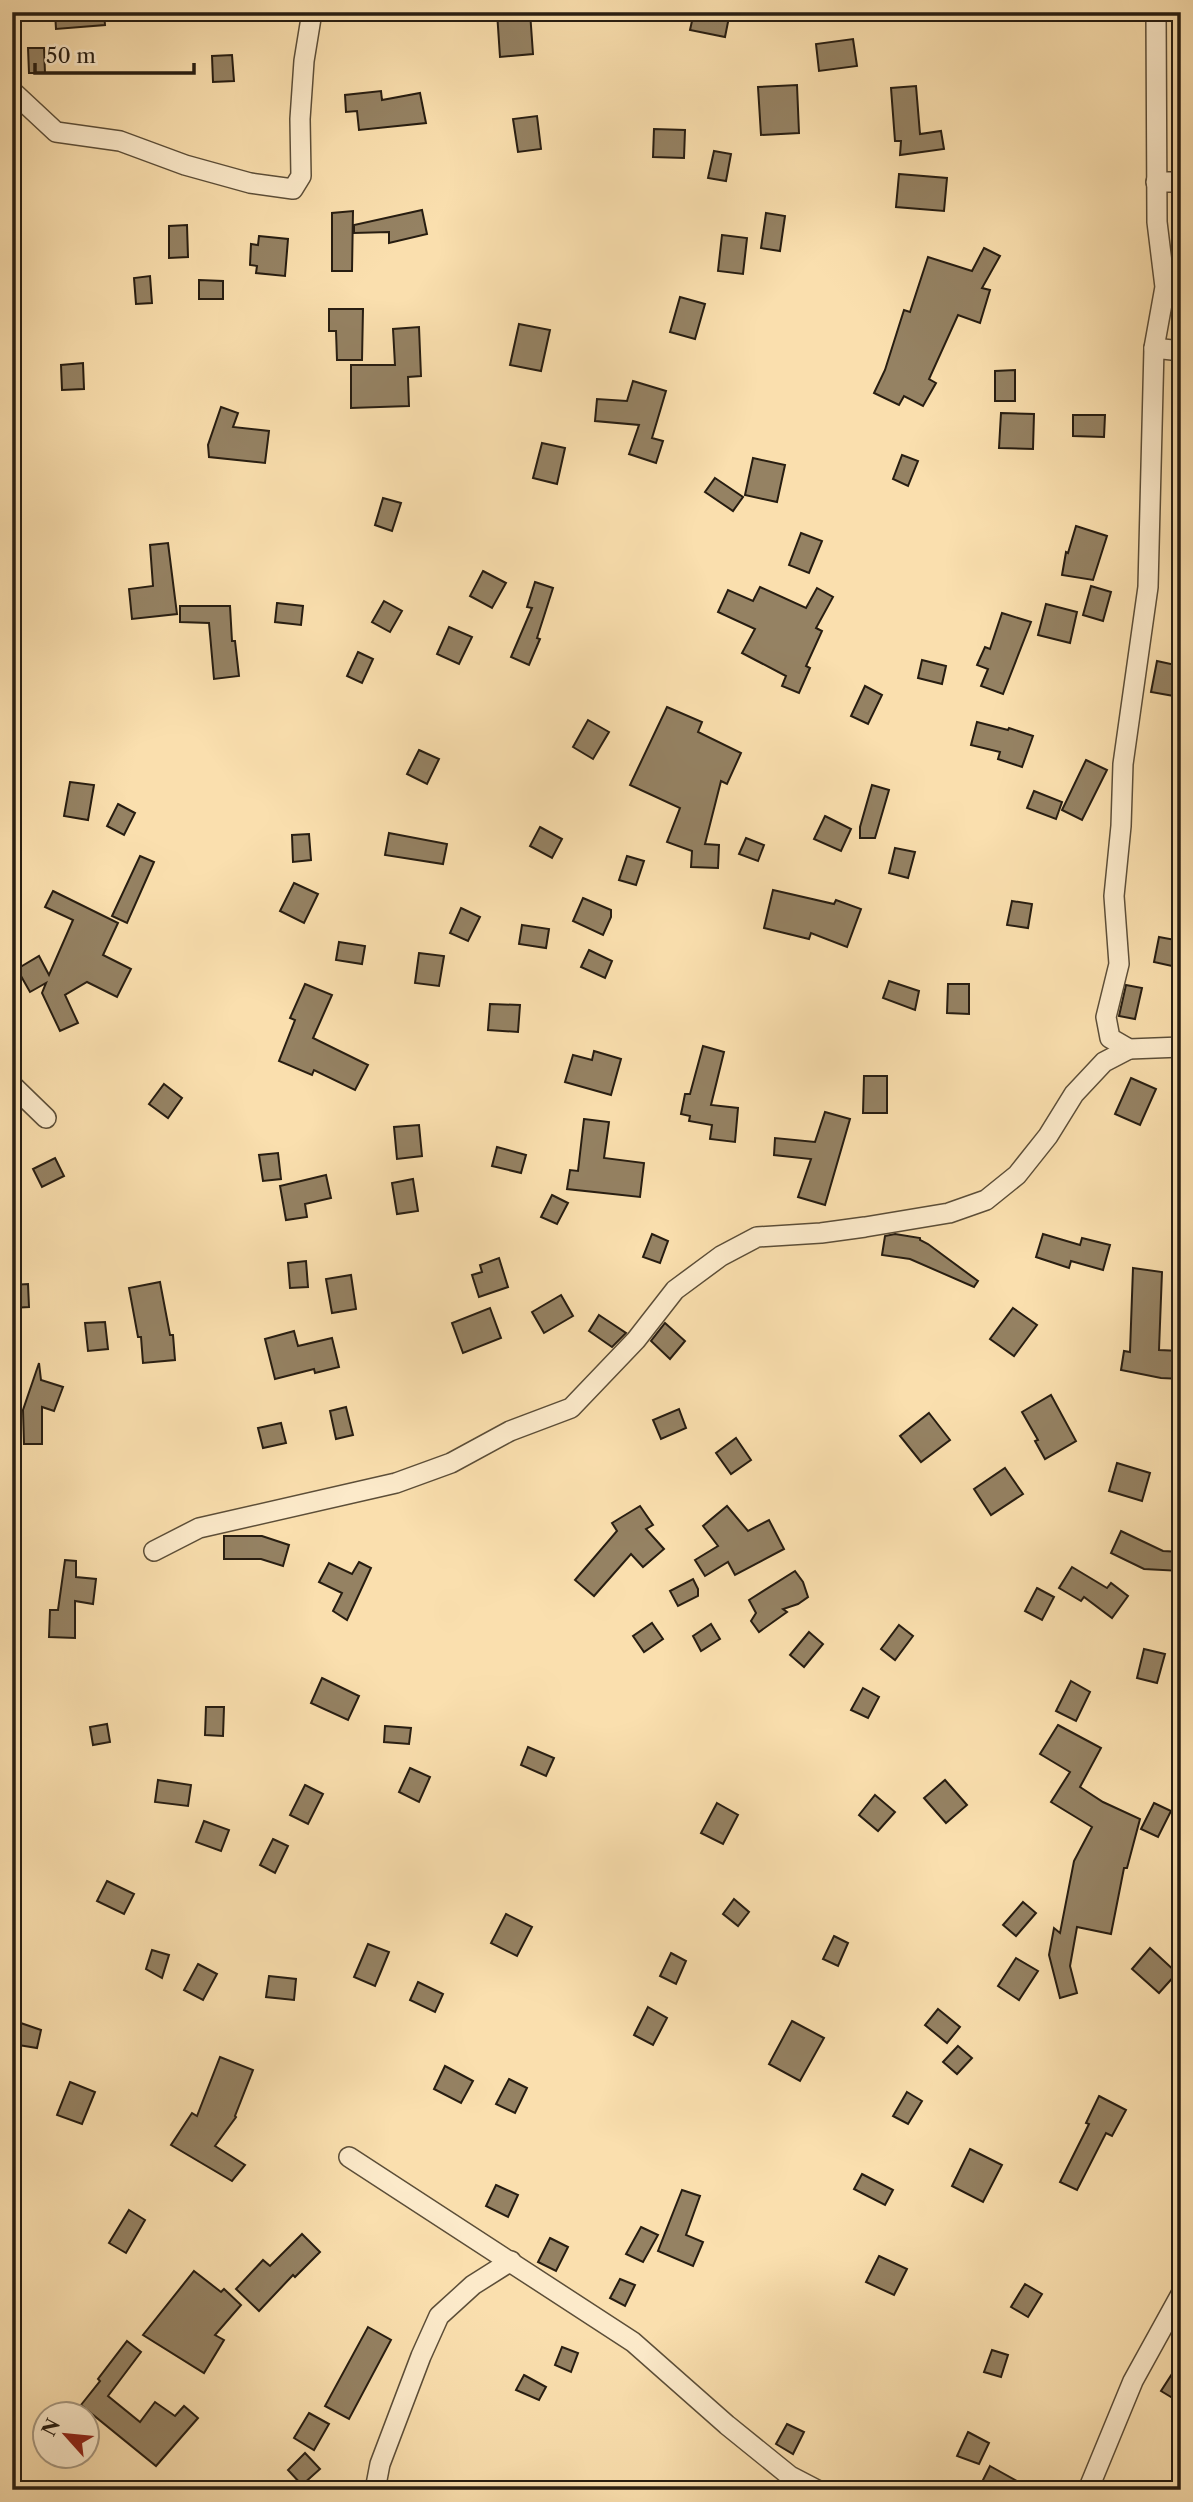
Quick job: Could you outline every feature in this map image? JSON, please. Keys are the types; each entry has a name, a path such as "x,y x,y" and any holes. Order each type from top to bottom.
{"street":[{"path":"12,90 56,132 120,141 185,165 250,183 293,189 302,176 300,119 304,61 312,12"},
{"path":"1129,1049 1110,1038 1106,1017 1119,964 1114,896 1121,826 1123,764 1148,587 1154,348 1165,286 1157,222 1156,12"},
{"path":"1156,182 1181,182"},
{"path":"1154,348 1181,351"},
{"path":"154,1551 199,1528 396,1483 451,1463 510,1431 572,1408 636,1340 675,1290 721,1256 757,1237 821,1234 865,1227 949,1213 986,1200 1017,1175 1048,1136 1074,1094 1104,1062 1129,1049 1181,1047"},
{"path":"12,1085 46,1118"},
{"path":"349,2157 511,2260 633,2342 727,2425 790,2476 817,2490"},
{"path":"375,2490 380,2464 439,2316 473,2285 511,2260"},
{"path":"1087,2490 1133,2381 1181,2294"}],"building":[{"path":"55,12 104,12 105,25 56,29"},
{"path":"497,12 530,12 533,54 500,57"},
{"path":"694,12 730,12 725,37 690,30"},
{"path":"853,39 857,66 819,71 816,44"},
{"path":"28,48 44,48 45,73 29,73"},
{"path":"232,55 234,81 213,82 212,56"},
{"path":"797,85 799,133 761,135 758,87"},
{"path":"916,86 920,134 941,131 944,149 900,155 901,141 895,141 891,88"},
{"path":"381,91 382,100 420,93 426,123 359,130 357,111 346,112 345,95"},
{"path":"537,116 541,149 518,152 513,119"},
{"path":"654,129 685,130 684,158 653,157"},
{"path":"714,151 731,154 726,181 708,178"},
{"path":"899,174 947,178 944,211 896,207"},
{"path":"422,210 427,234 389,243 389,232 354,233 354,225"},
{"path":"353,211 352,271 332,271 332,213"},
{"path":"766,213 785,216 780,251 761,248"},
{"path":"187,225 188,257 169,258 169,226"},
{"path":"722,235 747,238 743,274 718,271"},
{"path":"259,236 288,239 285,276 256,273 257,266 250,265 251,244 258,245"},
{"path":"984,248 1000,256 982,288 990,290 980,323 958,315 929,379 936,383 923,406 904,396 899,405 874,393 885,370 904,310 910,312 928,257 972,271"},
{"path":"150,276 152,303 136,304 134,278"},
{"path":"199,280 223,281 223,299 199,299"},
{"path":"680,297 705,304 695,339 670,332"},
{"path":"329,309 363,309 362,360 337,360 336,331 329,331"},
{"path":"519,324 550,330 541,371 510,365"},
{"path":"419,327 421,376 408,377 409,406 351,408 351,365 395,365 393,329"},
{"path":"83,363 84,389 62,390 61,365"},
{"path":"1015,370 1015,401 995,401 995,371"},
{"path":"633,381 666,391 652,438 663,441 656,463 629,454 639,425 595,421 597,399 627,401"},
{"path":"221,407 238,413 233,427 269,431 265,463 209,457 208,445"},
{"path":"1001,413 1034,414 1033,449 999,448"},
{"path":"1073,415 1105,415 1104,437 1073,436"},
{"path":"542,443 565,448 557,484 533,478"},
{"path":"902,455 918,461 908,486 893,479"},
{"path":"753,458 785,465 777,502 745,495"},
{"path":"715,478 743,497 733,511 705,492"},
{"path":"383,498 401,503 392,531 375,525"},
{"path":"1076,526 1107,536 1093,580 1062,575 1066,552 1068,553"},
{"path":"801,533 822,541 809,573 789,565"},
{"path":"168,543 177,614 132,619 129,589 153,586 150,545"},
{"path":"483,571 506,583 492,608 470,596"},
{"path":"535,582 553,588 537,638 540,639 529,665 511,657 532,608 527,607"},
{"path":"1091,586 1111,592 1103,621 1083,615"},
{"path":"760,587 806,608 817,588 833,597 816,628 822,631 806,666 810,668 799,693 782,686 786,676 742,653 755,629 718,612 728,590 753,601"},
{"path":"384,601 402,611 390,632 372,622"},
{"path":"277,603 303,606 301,625 275,622"},
{"path":"1046,604 1077,612 1070,643 1038,635"},
{"path":"180,606 230,606 232,641 235,641 239,676 214,679 209,623 180,622"},
{"path":"1002,613 1031,622 1003,694 981,686 988,669 977,665 985,647 990,649"},
{"path":"449,627 472,637 459,664 437,654"},
{"path":"358,652 373,659 362,683 347,676"},
{"path":"922,660 946,666 942,684 918,678"},
{"path":"1157,661 1180,666 1174,696 1151,692"},
{"path":"865,686 882,695 868,724 851,716"},
{"path":"667,707 702,722 698,732 741,753 727,784 721,781 705,844 719,845 718,868 691,867 692,851 667,842 680,808 630,785"},
{"path":"588,720 609,732 593,759 573,747"},
{"path":"977,722 1033,736 1022,767 998,759 1000,752 971,745"},
{"path":"419,750 439,759 427,784 407,774"},
{"path":"1086,760 1107,770 1082,820 1062,810"},
{"path":"70,782 94,785 88,820 64,816"},
{"path":"872,785 889,790 875,838 860,838 860,827"},
{"path":"1034,791 1062,802 1056,819 1027,808"},
{"path":"118,804 135,813 124,835 107,826"},
{"path":"825,816 851,829 841,851 814,839"},
{"path":"540,827 562,839 552,858 530,846"},
{"path":"389,833 447,844 443,864 385,855"},
{"path":"309,834 311,860 293,862 292,835"},
{"path":"746,838 764,845 758,861 739,854"},
{"path":"895,848 915,852 908,878 889,873"},
{"path":"140,856 154,862 127,923 112,916"},
{"path":"627,856 644,861 636,885 619,880"},
{"path":"294,883 318,894 304,923 280,911"},
{"path":"773,890 834,904 836,900 861,909 847,947 811,933 809,939 764,928"},
{"path":"53,891 118,923 103,955 131,969 117,997 87,982 65,995 78,1023 60,1031 42,993 46,983 30,992 17,969 39,956 49,975 73,920 45,907"},
{"path":"583,898 611,910 611,917 603,935 573,921"},
{"path":"1012,901 1032,904 1028,928 1007,925"},
{"path":"461,908 480,917 468,941 450,933"},
{"path":"522,925 549,929 546,948 519,944"},
{"path":"1159,937 1181,941 1181,968 1154,962"},
{"path":"339,942 365,946 362,964 336,960"},
{"path":"589,950 612,961 605,978 581,967"},
{"path":"419,953 444,956 439,986 415,983"},
{"path":"889,981 919,991 915,1010 883,998"},
{"path":"305,984 332,995 313,1038 368,1065 355,1090 314,1070 312,1075 279,1061 295,1020 290,1018"},
{"path":"948,984 969,984 969,1014 947,1013"},
{"path":"1126,985 1142,988 1135,1019 1119,1016"},
{"path":"490,1004 520,1005 518,1032 488,1030"},
{"path":"703,1046 724,1052 711,1105 738,1108 735,1142 710,1139 712,1125 689,1121 690,1116 681,1114 685,1094 690,1094"},
{"path":"594,1051 621,1059 611,1095 565,1082 573,1055 592,1060"},
{"path":"864,1076 887,1076 887,1113 863,1113"},
{"path":"1131,1078 1156,1089 1140,1125 1115,1114"},
{"path":"164,1084 182,1098 168,1118 149,1104"},
{"path":"825,1112 850,1119 825,1205 798,1197 811,1159 774,1155 775,1138 815,1142"},
{"path":"584,1119 609,1122 604,1158 644,1163 640,1197 567,1189 570,1170 578,1171"},
{"path":"419,1125 422,1156 397,1159 394,1127"},
{"path":"497,1147 526,1155 521,1173 492,1166"},
{"path":"278,1153 281,1179 263,1181 259,1155"},
{"path":"55,1158 64,1176 42,1187 33,1169"},
{"path":"326,1175 331,1198 305,1204 307,1217 286,1220 280,1186"},
{"path":"413,1179 418,1211 397,1214 392,1183"},
{"path":"552,1195 568,1203 557,1224 541,1217"},
{"path":"652,1234 668,1241 660,1263 643,1257"},
{"path":"895,1234 920,1238 978,1281 974,1287 910,1259 882,1255 885,1236"},
{"path":"1043,1234 1080,1245 1082,1238 1110,1245 1103,1270 1071,1261 1069,1268 1036,1257"},
{"path":"499,1258 508,1287 479,1297 472,1275 482,1272 480,1265"},
{"path":"306,1261 308,1287 290,1288 288,1263"},
{"path":"1133,1268 1162,1272 1159,1350 1181,1351 1181,1379 1121,1370 1124,1351 1130,1352"},
{"path":"351,1275 356,1309 332,1313 326,1279"},
{"path":"160,1282 170,1335 173,1335 175,1360 143,1363 141,1337 138,1337 129,1288"},
{"path":"28,1284 29,1307 12,1308 12,1285"},
{"path":"561,1295 573,1316 544,1333 532,1312"},
{"path":"490,1308 501,1338 463,1353 452,1323"},
{"path":"1013,1308 1037,1325 1014,1356 990,1339"},
{"path":"599,1315 626,1333 612,1347 589,1331"},
{"path":"105,1322 108,1349 88,1351 85,1323"},
{"path":"665,1323 685,1341 670,1359 651,1341"},
{"path":"294,1331 298,1346 332,1338 339,1367 315,1373 314,1369 275,1379 265,1339"},
{"path":"39,1363 41,1380 63,1387 54,1411 42,1407 42,1444 24,1444 23,1410"},
{"path":"1051,1395 1076,1441 1045,1459 1022,1412"},
{"path":"346,1407 353,1435 336,1439 330,1411"},
{"path":"679,1409 686,1428 661,1439 653,1420"},
{"path":"929,1413 950,1440 921,1462 900,1436"},
{"path":"281,1423 286,1443 263,1448 258,1428"},
{"path":"736,1438 751,1460 731,1474 716,1453"},
{"path":"1117,1463 1150,1473 1142,1501 1109,1491"},
{"path":"1005,1468 1023,1494 991,1515 974,1489"},
{"path":"640,1506 653,1525 646,1529 664,1549 643,1567 631,1554 594,1596 575,1580 617,1531 612,1523"},
{"path":"727,1506 748,1531 769,1520 784,1549 735,1575 728,1562 705,1576 695,1560 718,1546 703,1526"},
{"path":"1121,1531 1163,1551 1181,1552 1181,1571 1144,1569 1111,1553"},
{"path":"224,1536 262,1536 289,1545 283,1566 261,1559 224,1559"},
{"path":"65,1560 76,1561 76,1577 96,1579 93,1604 75,1601 75,1638 49,1637 50,1610 58,1610"},
{"path":"359,1562 371,1568 347,1620 333,1611 342,1593 319,1582 329,1563 352,1574"},
{"path":"1072,1567 1107,1588 1111,1583 1128,1596 1112,1618 1084,1597 1081,1601 1059,1588"},
{"path":"795,1571 803,1582 808,1597 783,1609 787,1612 759,1632 751,1621 756,1613 749,1600"},
{"path":"693,1579 698,1596 678,1606 670,1591"},
{"path":"1037,1588 1054,1597 1042,1620 1025,1611"},
{"path":"652,1623 663,1639 644,1652 633,1636"},
{"path":"711,1624 720,1639 701,1651 693,1636"},
{"path":"899,1625 913,1636 895,1660 881,1649"},
{"path":"809,1632 823,1644 804,1667 790,1655"},
{"path":"1144,1649 1165,1654 1157,1683 1137,1678"},
{"path":"322,1678 359,1696 348,1720 311,1703"},
{"path":"1071,1681 1090,1692 1076,1721 1056,1711"},
{"path":"863,1688 879,1697 868,1718 851,1710"},
{"path":"206,1707 224,1707 223,1736 205,1735"},
{"path":"107,1724 110,1742 93,1745 90,1727"},
{"path":"1058,1725 1101,1748 1080,1787 1103,1802 1140,1819 1127,1868 1124,1868 1111,1934 1077,1927 1070,1966 1077,1993 1060,1998 1049,1955 1054,1928 1060,1933 1074,1861 1092,1827 1051,1802 1070,1772 1040,1754"},
{"path":"385,1726 411,1728 409,1744 384,1742"},
{"path":"528,1747 554,1758 546,1776 521,1765"},
{"path":"410,1768 430,1777 419,1802 399,1792"},
{"path":"158,1780 191,1785 188,1806 155,1802"},
{"path":"945,1780 967,1805 946,1823 924,1798"},
{"path":"305,1785 323,1794 308,1824 290,1815"},
{"path":"875,1795 895,1812 878,1831 859,1815"},
{"path":"717,1803 738,1815 723,1844 701,1833"},
{"path":"1154,1803 1171,1811 1158,1837 1141,1829"},
{"path":"204,1821 229,1830 221,1851 196,1842"},
{"path":"273,1839 288,1846 275,1873 260,1865"},
{"path":"107,1881 134,1894 124,1914 97,1901"},
{"path":"734,1899 749,1912 738,1926 723,1914"},
{"path":"1023,1902 1036,1913 1016,1936 1003,1925"},
{"path":"506,1914 532,1927 517,1956 491,1943"},
{"path":"834,1936 848,1943 838,1966 823,1959"},
{"path":"368,1944 389,1952 375,1986 354,1977"},
{"path":"1150,1948 1177,1973 1159,1993 1132,1969"},
{"path":"152,1950 169,1955 162,1978 146,1969"},
{"path":"671,1953 686,1961 676,1984 660,1976"},
{"path":"1016,1958 1038,1971 1019,2000 998,1986"},
{"path":"198,1964 217,1974 203,2000 184,1990"},
{"path":"269,1976 296,1979 294,2000 266,1997"},
{"path":"418,1982 443,1994 435,2012 410,2000"},
{"path":"648,2007 667,2018 653,2045 634,2035"},
{"path":"938,2009 960,2027 947,2043 925,2025"},
{"path":"12,2020 41,2030 37,2048 12,2044"},
{"path":"792,2021 824,2038 800,2081 769,2064"},
{"path":"958,2046 972,2058 957,2074 943,2062"},
{"path":"220,2057 253,2070 236,2117 215,2146 245,2165 232,2181 171,2145 192,2113 197,2116"},
{"path":"445,2066 473,2081 461,2103 434,2089"},
{"path":"509,2079 527,2088 515,2113 496,2104"},
{"path":"70,2082 95,2092 82,2124 57,2115"},
{"path":"907,2092 922,2101 908,2124 893,2116"},
{"path":"1099,2096 1126,2110 1112,2136 1106,2133 1077,2190 1060,2182 1089,2124 1086,2123"},
{"path":"970,2149 1002,2165 983,2202 952,2186"},
{"path":"862,2174 893,2190 885,2205 854,2189"},
{"path":"496,2185 518,2195 508,2217 486,2206"},
{"path":"682,2190 700,2196 686,2235 703,2242 693,2266 658,2251"},
{"path":"129,2210 145,2220 126,2253 109,2243"},
{"path":"641,2227 658,2235 643,2262 626,2254"},
{"path":"302,2234 320,2252 295,2277 293,2275 259,2311 236,2289 263,2260 270,2266"},
{"path":"550,2238 568,2247 556,2271 538,2262"},
{"path":"879,2256 907,2269 894,2295 866,2282"},
{"path":"194,2271 221,2292 224,2289 241,2305 215,2335 224,2340 204,2373 143,2335"},
{"path":"620,2279 635,2285 625,2306 610,2298"},
{"path":"1025,2284 1042,2294 1028,2317 1011,2307"},
{"path":"368,2327 391,2340 349,2419 325,2406"},
{"path":"127,2341 141,2352 108,2396 140,2422 155,2402 175,2416 184,2406 198,2418 156,2466 102,2422 102,2400 85,2400 100,2381 98,2379"},
{"path":"562,2347 578,2353 571,2372 555,2365"},
{"path":"992,2350 1008,2355 1001,2377 984,2372"},
{"path":"1181,2360 1181,2403 1161,2391"},
{"path":"524,2375 546,2387 539,2400 516,2390"},
{"path":"309,2413 329,2424 314,2450 294,2438"},
{"path":"787,2424 804,2432 793,2454 776,2444"},
{"path":"968,2432 989,2443 979,2464 957,2456"},
{"path":"305,2453 320,2469 302,2485 288,2470"},
{"path":"990,2466 1033,2490 978,2490"}]}
